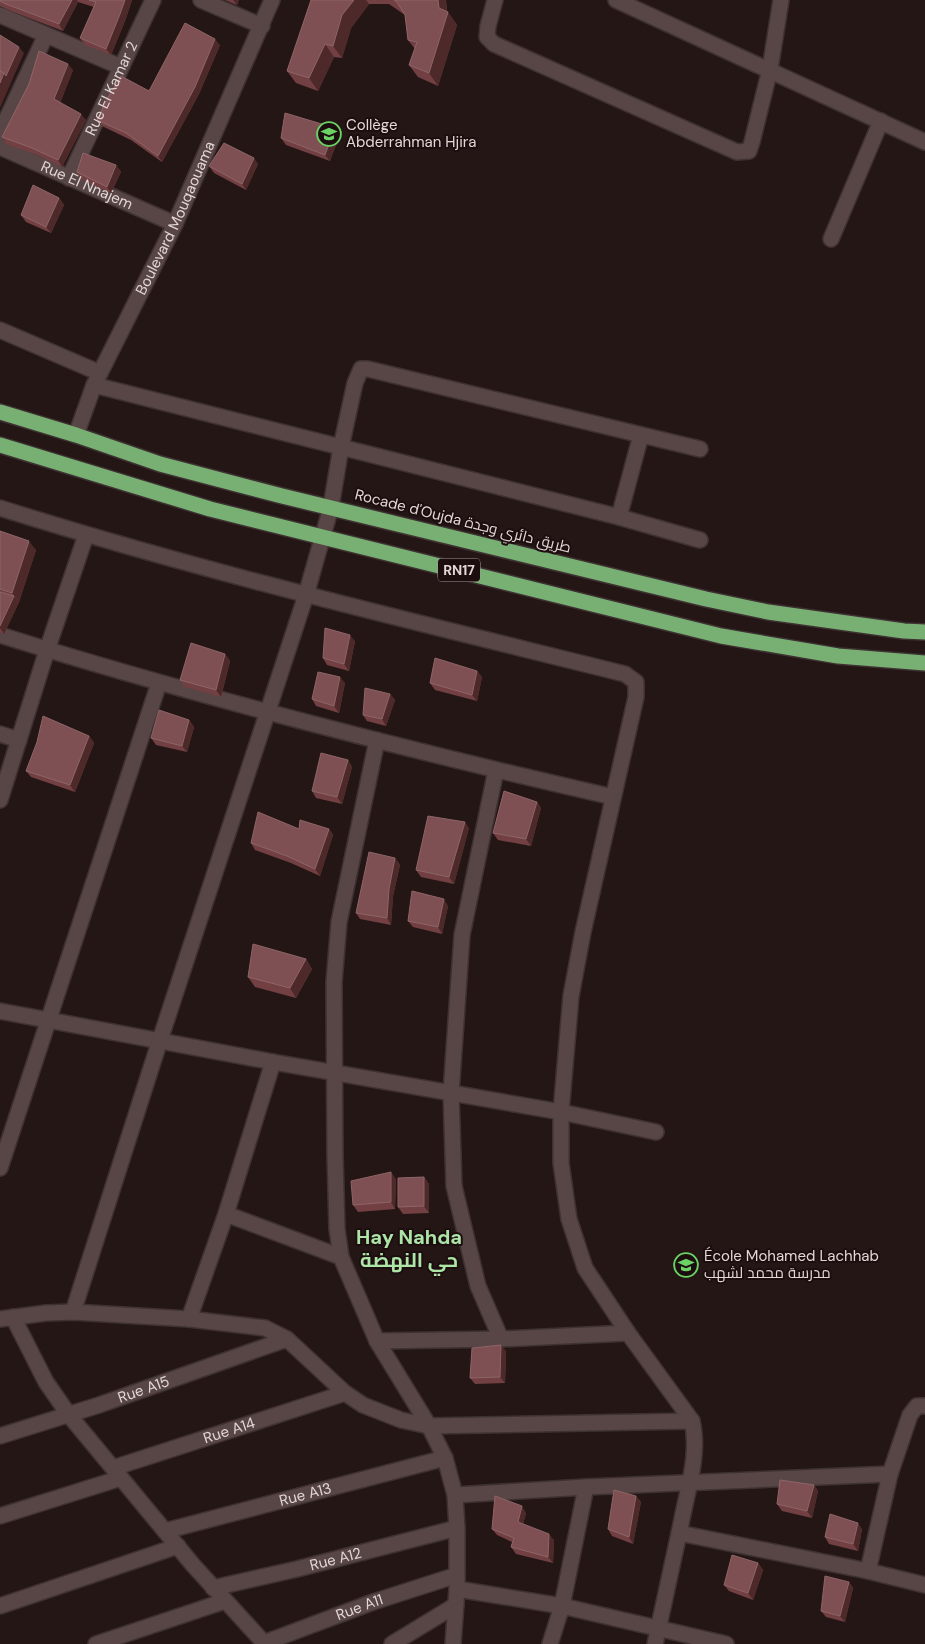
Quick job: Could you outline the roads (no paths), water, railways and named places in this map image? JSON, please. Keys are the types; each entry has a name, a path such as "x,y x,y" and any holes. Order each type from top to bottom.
{"highway":[{"name":"Rocade d'Oujda طريق دائري وجدة","path":"0,412 76,435 160,464 282,496 697,596 768,612 904,631 925,632"},
{"name":"RN17","path":"0,445 210,509 721,636 838,656 925,663"}],"street":[{"name":"Rue El Kamar 2","path":"69,178 153,0"},
{"path":"201,0 262,26"},
{"name":"Boulevard Mouqaouama","path":"76,435 97,379 175,224 272,0"},
{"path":"495,0 487,37 494,44 737,152 749,151 752,142 770,69 781,0"},
{"path":"616,0 770,69 925,142"},
{"path":"0,15 121,67"},
{"path":"0,133 46,35"},
{"path":"831,238 881,121"},
{"name":"Rue El Nnajem","path":"0,147 175,224"},
{"path":"0,330 97,379 340,447 619,517 700,540"},
{"path":"74,1312 160,1040 306,595 331,507 340,447 358,372 361,369 387,374 700,449"},
{"path":"619,517 641,436"},
{"path":"0,508 86,535 306,595 626,674 636,682 636,696 583,932 572,996 560,1112 561,1163 569,1219 584,1268 628,1333 692,1421 694,1454 657,1637"},
{"path":"0,800 47,650 86,535"},
{"path":"0,635 158,683 268,713 613,797"},
{"path":"0,1168 158,683"},
{"path":"0,734 19,740"},
{"path":"377,740 339,922 334,982 336,1206 341,1257 377,1341 429,1426 445,1458 455,1495 457,1582 453,1644"},
{"path":"496,770 462,935 451,1094 454,1186 478,1286 501,1339"},
{"path":"0,1010 273,1062 560,1112 656,1132"},
{"path":"189,1319 226,1214 273,1062"},
{"path":"226,1214 341,1257"},
{"path":"264,1644 213,1588 69,1415 46,1382 7,1318 46,1313 74,1312 189,1319 265,1328 288,1339 345,1393 363,1405 401,1420 429,1426 692,1421"},
{"path":"377,1341 501,1339 628,1333"},
{"name":"Rue A15","path":"0,1436 69,1415 288,1339"},
{"name":"Rue A14","path":"0,1516 345,1393"},
{"path":"868,1571 890,1474 910,1415 917,1406 925,1406"},
{"name":"Rue A13","path":"165,1531 445,1458"},
{"path":"455,1495 586,1487 890,1474"},
{"path":"550,1644 562,1606 586,1487"},
{"name":"Rue A12","path":"213,1588 457,1528"},
{"path":"678,1533 868,1571 925,1585"},
{"path":"0,1606 178,1546"},
{"path":"457,1582 562,1606 657,1637 726,1644"},
{"name":"Rue A11","path":"264,1644 374,1602 457,1582"},
{"path":"96,1644 225,1601"},
{"path":"392,1644 456,1605"}],"place":[{"name":"Collège Abderrahman Hjira","path":"329,134"},
{"name":"École Mohamed Lachhab مدرسة محمد لشهب","path":"686,1265"}],"district":[{"name":"Hay Nahda حي النهضة","path":"409,1248"}]}
